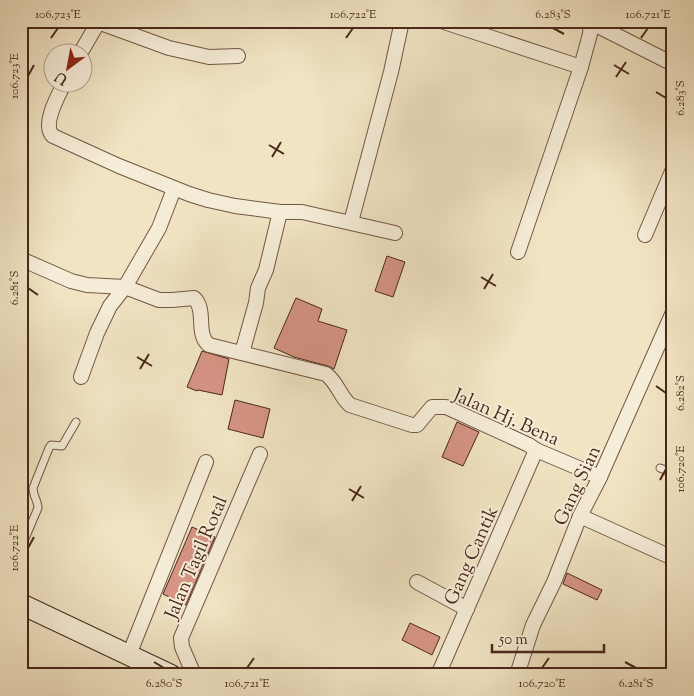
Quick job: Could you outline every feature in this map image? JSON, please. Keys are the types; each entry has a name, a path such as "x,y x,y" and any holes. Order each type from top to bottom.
{"main road":[{"path":"21,604 172,675"}],"street":[{"path":"351,222 391,72 402,21"},
{"path":"441,21 581,67"},
{"path":"86,42 97,22 169,48 209,57 238,56"},
{"path":"518,252 581,67 590,34 590,22 673,64"},
{"path":"60,92 51,112 48,128 50,133 118,166 174,189 235,206 280,212 302,212 395,233"},
{"path":"645,235 673,169"},
{"path":"82,377 97,333 106,314 125,287 159,228 174,189"},
{"path":"242,352 256,303 258,288 266,270 280,212"},
{"name":"Jalan Hj. Bena","path":"21,259 71,281 87,285 125,287 159,300 194,298 199,304 205,342 211,346 242,352 326,374 336,384 345,402 352,406 412,425 417,425 432,407 446,407 536,450 600,477"},
{"name":"Gang Sian","path":"517,675 533,625 554,582 580,516 600,477 673,312"},
{"name":"Gang Cantik","path":"438,675 536,450"},
{"name":"Jalan Tagil Rotal","path":"194,675 182,647 181,638 260,454"},
{"path":"129,654 206,462"},
{"path":"580,516 673,558"},
{"path":"417,582 467,609"}],"lane":[{"path":"21,548 38,508 33,488 48,448 52,445 62,446 76,422"},
{"path":"660,468 673,473"}],"building":[{"path":"387,256 405,262 393,297 375,291"},
{"path":"296,298 322,309 318,321 347,330 334,369 294,357 274,348"},
{"path":"202,351 229,359 222,395 197,391 187,387"},
{"path":"235,400 270,409 263,438 228,429"},
{"path":"457,422 479,432 463,466 442,457"},
{"path":"192,527 215,537 186,605 163,594"},
{"path":"567,573 602,590 597,600 563,584"},
{"path":"410,623 440,637 432,655 402,640"}]}
